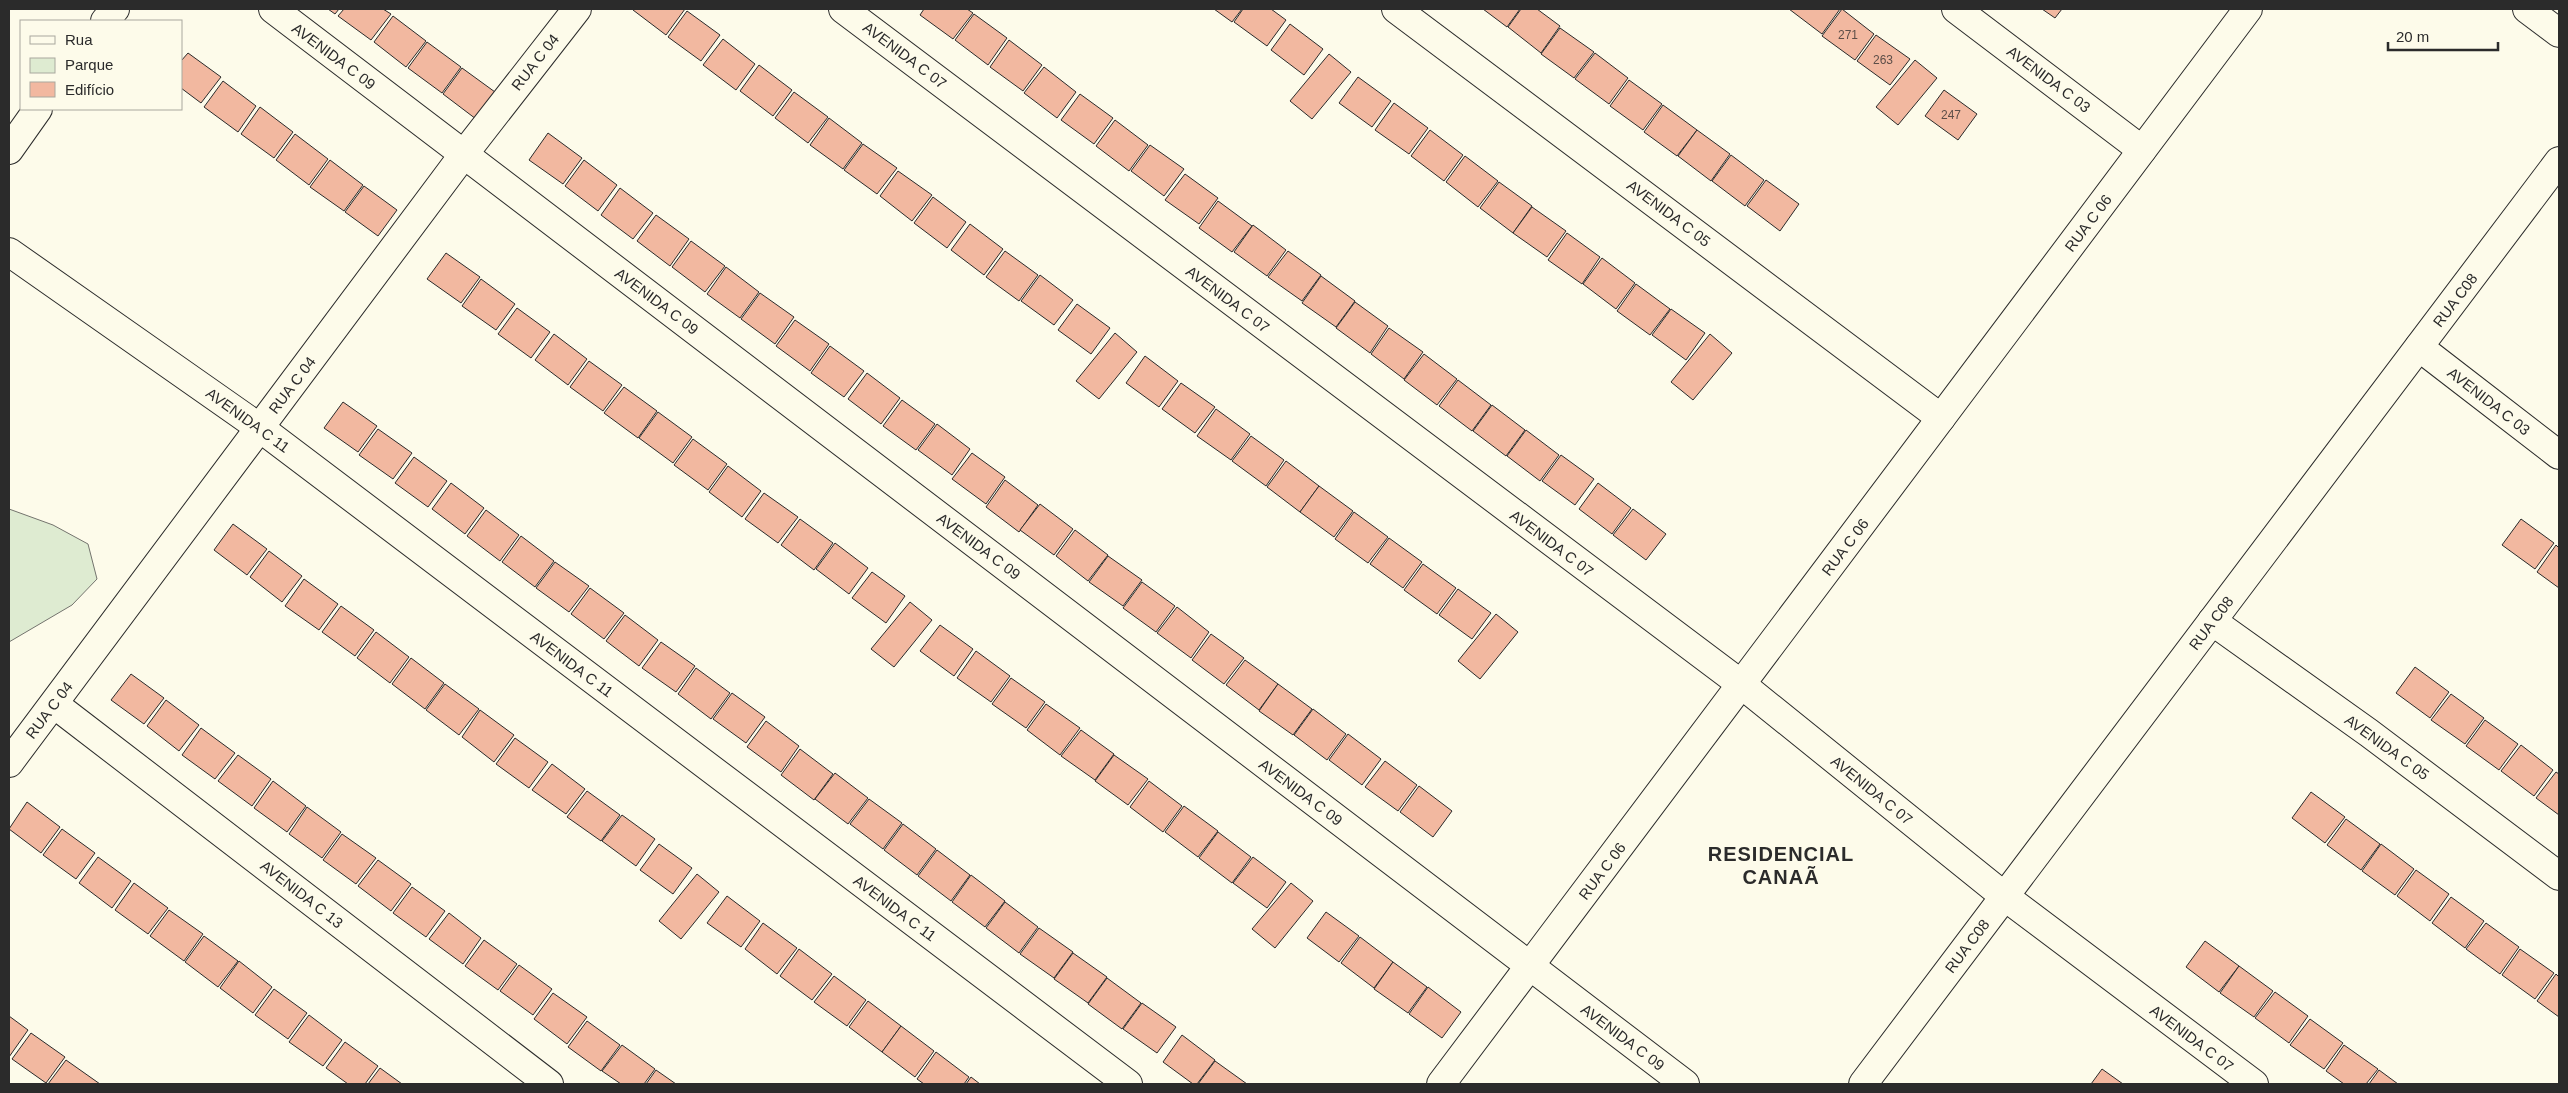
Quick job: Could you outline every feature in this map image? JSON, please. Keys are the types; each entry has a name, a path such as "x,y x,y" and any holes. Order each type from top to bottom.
{"street":[{"path":"106,20 115,9"},
{"name":"AVENIDA C 09","path":"273,9 1685,1084"},
{"name":"RUA C 04","path":"9,763 464,154 577,9"},
{"name":"AVENIDA C 07","path":"843,9 1742,684 2004,896 2254,1084"},
{"name":"AVENIDA C 05","path":"1396,9 1941,418"},
{"name":"AVENIDA C 03","path":"1956,9 2142,150"},
{"name":"RUA C 06","path":"1441,1084 2248,9"},
{"path":"2527,9 2559,33"},
{"path":"9,150 37,110"},
{"name":"RUA C08","path":"1863,1084 2559,161"},
{"name":"AVENIDA C 11","path":"9,252 260,428 1128,1084"},
{"name":"AVENIDA C 03","path":"2419,347 2559,455"},
{"name":"AVENIDA C 05","path":"2212,621 2369,733 2559,876"},
{"name":"AVENIDA C 13","path":"54,704 549,1084"}],"green space":[{"path":"9,509 53,525 88,544 97,579 72,605 9,642"}],"building":[{"path":"328,9 339,9 335,14"},
{"path":"344,9 383,9 391,14 371,40 338,16"},
{"path":"634,9 685,9 666,35"},
{"path":"924,9 967,9 973,13 953,39 920,15"},
{"path":"1214,9 1242,9 1232,22"},
{"path":"1243,9 1271,9 1286,20 1267,46 1234,22"},
{"path":"1483,9 1520,9 1507,27"},
{"path":"1521,9 1537,9 1560,26 1541,53 1508,27"},
{"path":"1789,9 1840,9 1822,34"},
{"path":"1842,9 1874,34 1855,60 1822,36"},
{"path":"2042,9 2062,9 2055,18"},
{"path":"687,11 720,35 701,61 668,37"},
{"path":"974,14 1007,38 988,65 955,40"},
{"path":"393,16 426,41 406,67 374,42"},
{"path":"1290,24 1323,49 1304,75 1271,50"},
{"path":"1560,28 1594,52 1574,78 1541,54"},
{"path":"1876,35 1910,59 1890,85 1857,61"},
{"path":"723,39 755,64 736,90 703,65"},
{"path":"1009,40 1042,65 1023,91 990,67"},
{"path":"427,42 461,67 442,93 408,68"},
{"path":"188,53 221,77 201,103 182,89 182,60"},
{"path":"1595,53 1628,78 1609,104 1575,79"},
{"path":"1329,54 1351,72 1312,119 1290,101"},
{"path":"1915,60 1937,78 1898,125 1876,107"},
{"path":"759,65 792,90 773,116 740,91"},
{"path":"1044,67 1076,92 1057,118 1024,93"},
{"path":"462,68 495,92 476,119 443,94"},
{"path":"1358,77 1391,101 1372,127 1339,103"},
{"path":"1629,80 1662,104 1643,130 1610,106"},
{"path":"223,81 256,106 238,132 204,107"},
{"path":"1944,90 1977,114 1958,140 1925,116"},
{"path":"794,92 828,117 808,143 775,118"},
{"path":"1080,94 1113,118 1094,144 1061,120"},
{"path":"1394,103 1428,128 1409,154 1375,130"},
{"path":"1663,105 1697,130 1677,156 1644,132"},
{"path":"260,107 293,132 274,158 241,134"},
{"path":"829,118 862,143 843,169 810,145"},
{"path":"1115,120 1148,145 1129,171 1096,146"},
{"path":"1430,130 1463,155 1444,181 1411,156"},
{"path":"1697,130 1730,154 1711,181 1678,156"},
{"path":"548,133 582,158 563,184 529,160"},
{"path":"295,134 328,159 309,185 276,160"},
{"path":"863,144 897,168 877,194 844,170"},
{"path":"1150,145 1184,169 1164,196 1131,171"},
{"path":"1731,155 1764,180 1745,206 1712,181"},
{"path":"1465,156 1498,181 1478,207 1446,182"},
{"path":"330,160 363,185 344,211 310,187"},
{"path":"584,160 617,185 598,211 565,186"},
{"path":"898,171 932,195 912,221 880,196"},
{"path":"1185,174 1218,198 1199,224 1165,200"},
{"path":"1766,180 1799,204 1780,231 1747,206"},
{"path":"1499,182 1532,206 1513,233 1480,208"},
{"path":"364,186 397,210 378,236 345,212"},
{"path":"620,188 653,213 633,239 601,215"},
{"path":"933,197 966,222 947,248 914,223"},
{"path":"1218,201 1252,226 1232,252 1199,228"},
{"path":"1532,207 1566,231 1547,257 1513,233"},
{"path":"656,215 689,239 670,266 637,241"},
{"path":"970,224 1003,249 984,275 951,250"},
{"path":"1253,225 1286,250 1267,276 1234,252"},
{"path":"1567,233 1600,257 1582,284 1548,260"},
{"path":"691,241 725,266 705,292 672,267"},
{"path":"1005,251 1038,275 1019,301 986,277"},
{"path":"1288,251 1321,275 1302,301 1268,277"},
{"path":"446,253 480,277 461,303 427,279"},
{"path":"1602,258 1635,283 1616,309 1583,284"},
{"path":"726,267 759,292 740,318 707,294"},
{"path":"1040,275 1073,300 1054,325 1021,301"},
{"path":"1321,276 1355,301 1336,327 1302,303"},
{"path":"481,279 515,304 496,330 462,306"},
{"path":"1636,284 1670,309 1650,335 1617,311"},
{"path":"760,293 794,317 775,344 741,319"},
{"path":"1355,302 1388,326 1370,353 1336,328"},
{"path":"1077,304 1110,328 1091,354 1058,330"},
{"path":"517,308 550,332 531,358 498,334"},
{"path":"1671,309 1705,333 1686,360 1652,335"},
{"path":"795,320 829,344 810,371 776,346"},
{"path":"1389,328 1423,352 1404,379 1371,354"},
{"path":"1115,333 1137,352 1099,399 1076,381"},
{"path":"554,334 587,359 568,385 535,360"},
{"path":"1710,334 1732,353 1693,400 1671,382"},
{"path":"830,346 864,371 844,397 811,373"},
{"path":"1424,354 1457,379 1437,405 1404,380"},
{"path":"1145,356 1178,381 1159,407 1126,383"},
{"path":"589,361 622,385 603,411 570,387"},
{"path":"867,373 900,398 881,424 848,399"},
{"path":"1458,380 1491,405 1472,431 1439,406"},
{"path":"1181,383 1215,407 1195,433 1162,409"},
{"path":"624,387 657,411 638,438 604,413"},
{"path":"902,400 935,424 916,450 883,426"},
{"path":"343,402 377,426 358,452 324,428"},
{"path":"1492,405 1525,430 1506,456 1473,431"},
{"path":"1216,409 1250,434 1231,460 1197,436"},
{"path":"658,412 692,437 673,463 639,438"},
{"path":"937,424 970,449 952,475 918,450"},
{"path":"378,429 412,453 393,479 359,455"},
{"path":"1526,430 1559,455 1540,481 1507,456"},
{"path":"1251,436 1284,460 1266,486 1232,461"},
{"path":"693,439 727,464 708,490 674,465"},
{"path":"972,453 1005,477 986,504 952,479"},
{"path":"1561,455 1594,479 1575,505 1542,481"},
{"path":"414,457 447,481 428,507 395,483"},
{"path":"1286,461 1319,486 1300,512 1267,487"},
{"path":"728,466 761,491 742,517 709,492"},
{"path":"1005,480 1038,505 1019,532 986,507"},
{"path":"451,483 484,508 465,534 432,509"},
{"path":"1598,483 1631,508 1612,534 1579,509"},
{"path":"1319,486 1353,511 1334,537 1300,512"},
{"path":"764,493 798,517 778,543 745,519"},
{"path":"1040,504 1073,529 1054,555 1020,530"},
{"path":"1633,509 1666,534 1646,560 1613,535"},
{"path":"486,510 519,535 500,561 467,536"},
{"path":"1354,512 1388,537 1368,563 1335,539"},
{"path":"800,519 833,543 814,570 781,545"},
{"path":"2521,519 2554,543 2535,569 2502,545"},
{"path":"233,524 267,549 247,575 214,550"},
{"path":"1075,530 1108,555 1088,581 1056,556"},
{"path":"521,536 554,561 535,587 502,562"},
{"path":"1389,538 1422,562 1403,588 1370,564"},
{"path":"835,543 868,568 849,594 816,569"},
{"path":"2556,545 2559,548 2559,588 2537,572"},
{"path":"269,551 302,576 282,602 250,577"},
{"path":"1108,556 1142,580 1123,606 1089,582"},
{"path":"555,562 589,586 569,612 536,588"},
{"path":"1423,564 1456,588 1437,614 1404,590"},
{"path":"872,572 905,596 886,623 852,598"},
{"path":"304,579 338,604 319,630 285,606"},
{"path":"1142,582 1175,606 1156,632 1123,608"},
{"path":"590,588 624,613 604,639 571,614"},
{"path":"1458,589 1491,613 1472,639 1439,615"},
{"path":"910,602 932,620 894,667 871,649"},
{"path":"341,606 374,630 355,656 322,632"},
{"path":"1177,607 1209,632 1191,658 1157,633"},
{"path":"1496,614 1518,632 1480,679 1458,661"},
{"path":"625,615 658,640 639,666 606,641"},
{"path":"940,625 973,649 954,676 920,651"},
{"path":"376,632 409,657 390,683 357,658"},
{"path":"1211,634 1244,658 1224,684 1192,660"},
{"path":"661,642 695,666 676,692 642,668"},
{"path":"976,651 1010,676 991,702 957,678"},
{"path":"411,658 444,683 425,709 392,684"},
{"path":"1245,660 1278,684 1259,710 1226,685"},
{"path":"2415,667 2449,692 2430,718 2396,693"},
{"path":"696,668 730,693 711,719 678,694"},
{"path":"131,674 164,698 144,724 111,700"},
{"path":"1011,678 1045,702 1026,728 992,704"},
{"path":"445,684 479,709 459,735 426,710"},
{"path":"1278,684 1312,709 1293,735 1259,711"},
{"path":"732,693 765,717 746,743 713,719"},
{"path":"2451,694 2484,718 2465,744 2431,720"},
{"path":"166,700 199,725 179,751 147,726"},
{"path":"1046,704 1080,728 1060,755 1027,730"},
{"path":"1313,709 1346,734 1327,760 1294,735"},
{"path":"480,710 514,735 494,762 462,737"},
{"path":"2485,720 2518,744 2499,770 2466,746"},
{"path":"766,721 799,746 781,772 747,747"},
{"path":"201,728 235,753 215,779 182,755"},
{"path":"1081,730 1114,754 1095,780 1061,756"},
{"path":"1348,734 1381,759 1362,785 1329,760"},
{"path":"515,738 548,762 529,788 496,764"},
{"path":"2521,745 2553,770 2534,796 2501,771"},
{"path":"800,749 833,774 814,800 781,775"},
{"path":"238,755 271,779 252,806 218,781"},
{"path":"1114,755 1148,779 1128,805 1095,781"},
{"path":"1385,761 1417,785 1398,811 1365,787"},
{"path":"552,764 585,789 566,814 532,790"},
{"path":"2556,772 2559,774 2559,815 2536,798"},
{"path":"835,773 868,798 848,824 815,799"},
{"path":"273,781 306,806 287,832 254,808"},
{"path":"1149,781 1182,806 1163,832 1130,807"},
{"path":"1419,786 1452,811 1433,837 1400,812"},
{"path":"587,791 620,815 601,841 567,817"},
{"path":"2311,792 2345,817 2325,843 2292,818"},
{"path":"869,799 902,823 883,849 850,824"},
{"path":"27,802 60,827 41,853 9,829"},
{"path":"1184,806 1218,831 1198,857 1165,832"},
{"path":"307,807 341,832 322,858 289,834"},
{"path":"622,815 655,839 636,866 602,841"},
{"path":"2346,819 2380,844 2361,870 2327,845"},
{"path":"903,824 936,849 917,875 884,850"},
{"path":"62,829 95,853 76,879 43,855"},
{"path":"1218,832 1251,857 1232,883 1199,858"},
{"path":"342,834 376,858 356,884 323,860"},
{"path":"659,844 692,868 673,894 640,870"},
{"path":"2381,844 2414,869 2395,895 2362,871"},
{"path":"937,850 970,875 951,901 918,876"},
{"path":"98,857 131,881 112,908 79,883"},
{"path":"1253,857 1286,882 1267,908 1233,883"},
{"path":"378,860 411,884 391,911 358,886"},
{"path":"2416,870 2449,894 2430,921 2397,896"},
{"path":"697,874 719,892 681,939 659,921"},
{"path":"971,875 1005,901 985,927 952,902"},
{"path":"134,883 168,908 148,934 115,910"},
{"path":"1291,883 1313,901 1275,948 1252,929"},
{"path":"412,887 445,911 426,937 393,913"},
{"path":"727,896 760,921 741,947 707,923"},
{"path":"2451,897 2484,921 2465,948 2432,923"},
{"path":"1005,902 1038,927 1019,953 986,928"},
{"path":"169,910 203,934 184,961 150,936"},
{"path":"1326,912 1359,936 1339,962 1307,938"},
{"path":"449,913 481,938 463,964 429,939"},
{"path":"763,923 797,948 777,974 745,949"},
{"path":"2486,923 2519,947 2500,974 2466,949"},
{"path":"1039,928 1073,952 1054,978 1020,954"},
{"path":"204,936 238,961 218,987 185,962"},
{"path":"1360,937 1393,962 1374,988 1341,963"},
{"path":"484,940 517,964 498,990 465,966"},
{"path":"2205,941 2239,966 2219,992 2186,967"},
{"path":"799,949 832,974 812,1000 780,976"},
{"path":"2520,949 2554,973 2535,999 2502,975"},
{"path":"1073,953 1107,977 1088,1003 1054,979"},
{"path":"239,961 272,987 253,1013 220,988"},
{"path":"1393,962 1427,987 1408,1013 1374,989"},
{"path":"519,965 552,989 533,1015 500,991"},
{"path":"2239,966 2273,991 2254,1017 2220,993"},
{"path":"2556,974 2559,977 2559,1017 2537,1001"},
{"path":"834,976 866,1000 847,1026 814,1002"},
{"path":"1107,978 1141,1003 1122,1029 1088,1004"},
{"path":"1428,987 1461,1012 1442,1038 1409,1014"},
{"path":"274,989 307,1013 288,1039 255,1015"},
{"path":"2275,992 2308,1016 2289,1043 2255,1018"},
{"path":"553,993 587,1017 567,1044 534,1019"},
{"path":"868,1001 901,1026 882,1052 849,1027"},
{"path":"1142,1003 1176,1027 1157,1053 1123,1029"},
{"path":"309,1015 342,1040 323,1066 289,1042"},
{"path":"9,1016 28,1030 9,1057"},
{"path":"2310,1019 2343,1043 2324,1069 2290,1045"},
{"path":"587,1021 620,1045 601,1071 568,1047"},
{"path":"901,1026 934,1051 915,1077 882,1052"},
{"path":"31,1033 65,1057 46,1083 12,1059"},
{"path":"1182,1035 1215,1060 1197,1084 1193,1084 1163,1062"},
{"path":"345,1042 378,1066 365,1084 348,1084 326,1068"},
{"path":"622,1045 655,1069 644,1084 621,1084 602,1071"},
{"path":"2344,1045 2378,1069 2366,1084 2344,1084 2326,1071"},
{"path":"936,1052 969,1077 964,1084 924,1084 917,1079"},
{"path":"66,1060 100,1084 48,1084"},
{"path":"1215,1061 1247,1084 1198,1084"},
{"path":"380,1068 402,1084 368,1084"},
{"path":"2102,1069 2123,1084 2091,1084"},
{"path":"656,1070 676,1084 646,1084"},
{"path":"2379,1070 2398,1084 2369,1084"},
{"path":"971,1077 980,1084 966,1084"}],"district":[{"name":"RESIDENCIAL CANAÃ","path":"1781,866"}]}
